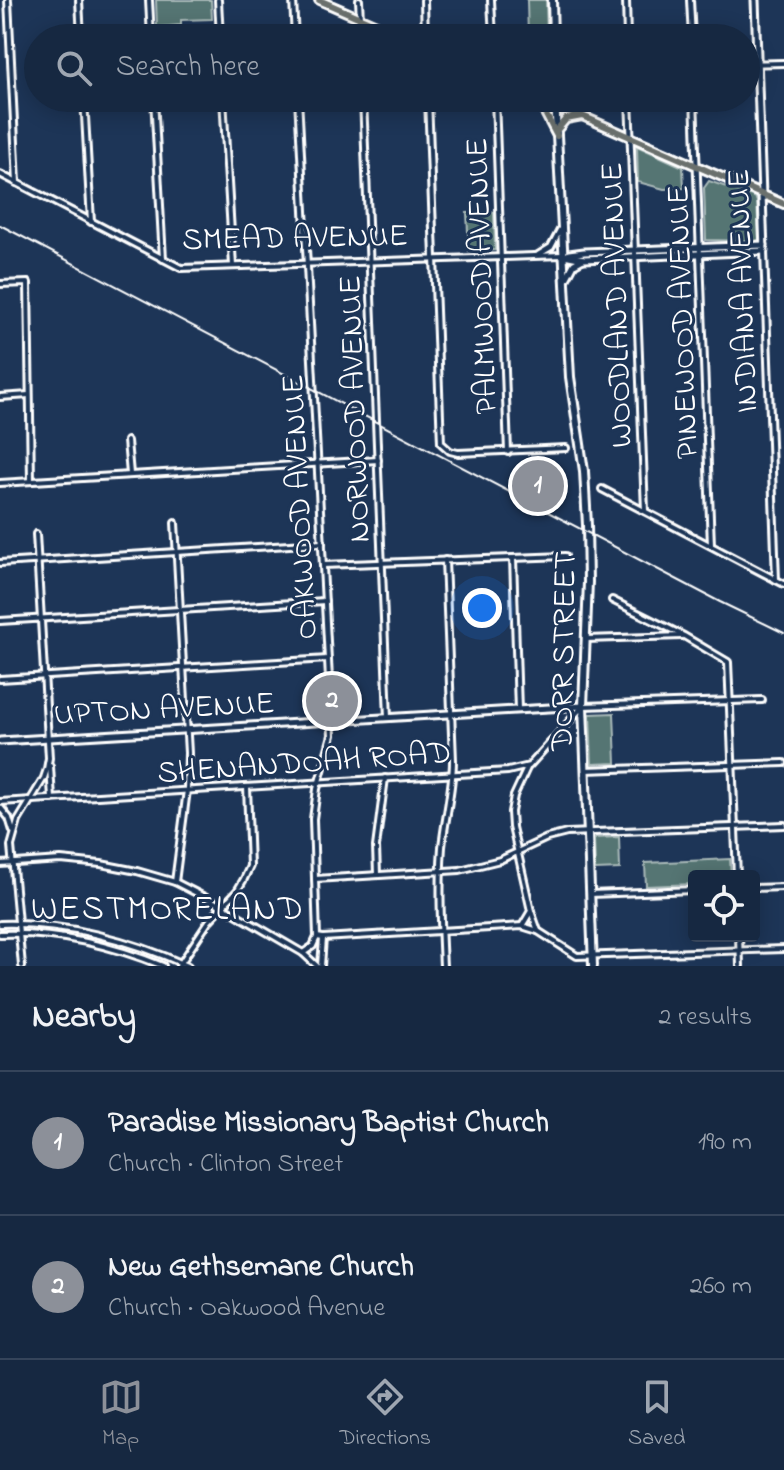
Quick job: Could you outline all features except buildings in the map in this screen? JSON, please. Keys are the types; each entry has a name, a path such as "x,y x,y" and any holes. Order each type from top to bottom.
{"main road":[{"path":"319,0 374,24"},
{"path":"552,0 553,24"},
{"path":"545,112 556,134 566,119 583,116"},
{"name":"DORR STREET","path":"555,112 570,377 587,514 588,582 583,706 593,966"},
{"path":"576,112 784,204"}],"street":[{"path":"8,0 17,183"},
{"path":"79,0 80,24"},
{"path":"149,0 150,24"},
{"path":"218,0 219,24"},
{"path":"293,0 294,24"},
{"path":"359,0 360,24"},
{"path":"424,0 425,24"},
{"path":"491,0 492,24"},
{"path":"626,0 627,24"},
{"path":"690,0 691,24"},
{"name":"INDIANA AVENUE","path":"755,0 756,24"},
{"path":"760,64 784,63"},
{"path":"85,112 91,222"},
{"path":"155,112 163,259"},
{"path":"224,112 233,266"},
{"name":"OAKWOOD AVENUE","path":"299,112 331,721 331,742 319,782 312,825 319,966"},
{"name":"NORWOOD AVENUE","path":"364,112 388,718"},
{"path":"428,112 440,439 448,449 462,453 566,448"},
{"name":"PALMWOOD AVENUE","path":"496,112 508,452"},
{"name":"WOODLAND AVENUE","path":"630,112 645,511"},
{"name":"PINEWOOD AVENUE","path":"695,112 711,545"},
{"name":"INDIANA AVENUE","path":"759,112 776,580"},
{"name":"SMEAD AVENUE","path":"0,174 181,268 764,248"},
{"path":"538,256 554,243 562,224"},
{"name":"SMEAD AVENUE","path":"564,255 584,259 635,253"},
{"path":"566,279 574,264 584,259"},
{"path":"0,284 28,283 31,481"},
{"path":"0,397 29,395"},
{"path":"127,441 130,474"},
{"path":"0,483 378,460"},
{"path":"602,489 784,584"},
{"path":"175,523 188,753 187,790 175,882"},
{"path":"36,534 52,799"},
{"path":"0,563 322,543"},
{"path":"323,565 565,556"},
{"path":"513,558 518,710"},
{"path":"443,966 441,872 453,774 445,560"},
{"path":"612,600 728,662 737,870"},
{"path":"0,621 325,601"},
{"path":"585,639 684,636"},
{"path":"0,679 328,659"},
{"name":"UPTON AVENUE","path":"0,741 48,742 187,730 583,706 762,700"},
{"path":"538,931 517,851 511,812 517,789 529,766 583,706"},
{"path":"13,833 47,769 48,742"},
{"path":"585,770 784,763"},
{"name":"SHENANDOAH ROAD","path":"0,804 508,771 529,766"},
{"path":"377,874 376,847 385,778"},
{"path":"180,964 198,936 237,891 250,866 247,787"},
{"path":"0,804 9,818 13,833 12,863 22,966"},
{"path":"315,879 441,872 481,866 555,835 784,825"},
{"path":"0,864 61,860 101,864 175,882 303,953 319,966"},
{"path":"760,888 784,887"},
{"path":"590,894 688,890"},
{"path":"522,926 531,911"},
{"path":"0,924 92,934 188,966"},
{"path":"303,953 320,938 522,926 538,931 573,954 592,956 784,949"},
{"path":"0,934 53,936 90,943 163,966"},
{"path":"739,942 740,966"}],"green space":[{"path":"156,0 211,0 212,19 157,24"},
{"path":"527,0 546,0 547,24 528,24"},
{"path":"637,146 683,167 684,188 664,189 638,182"},
{"path":"709,181 755,197 759,240 706,240 704,188"},
{"path":"494,212 495,250 469,251 467,213"},
{"path":"614,713 616,763 592,764 590,714"},
{"path":"619,837 620,869 595,870 594,838"},
{"path":"730,859 731,870 688,870 688,884 646,886 645,863"}],"railway":[{"path":"0,225 784,633"}],"place":[{"name":"Paradise Missionary Baptist Church","path":"538,486"},
{"name":"New Gethsemane Church","path":"332,701"}],"district":[{"name":"WESTMORELAND","path":"168,907"}]}
